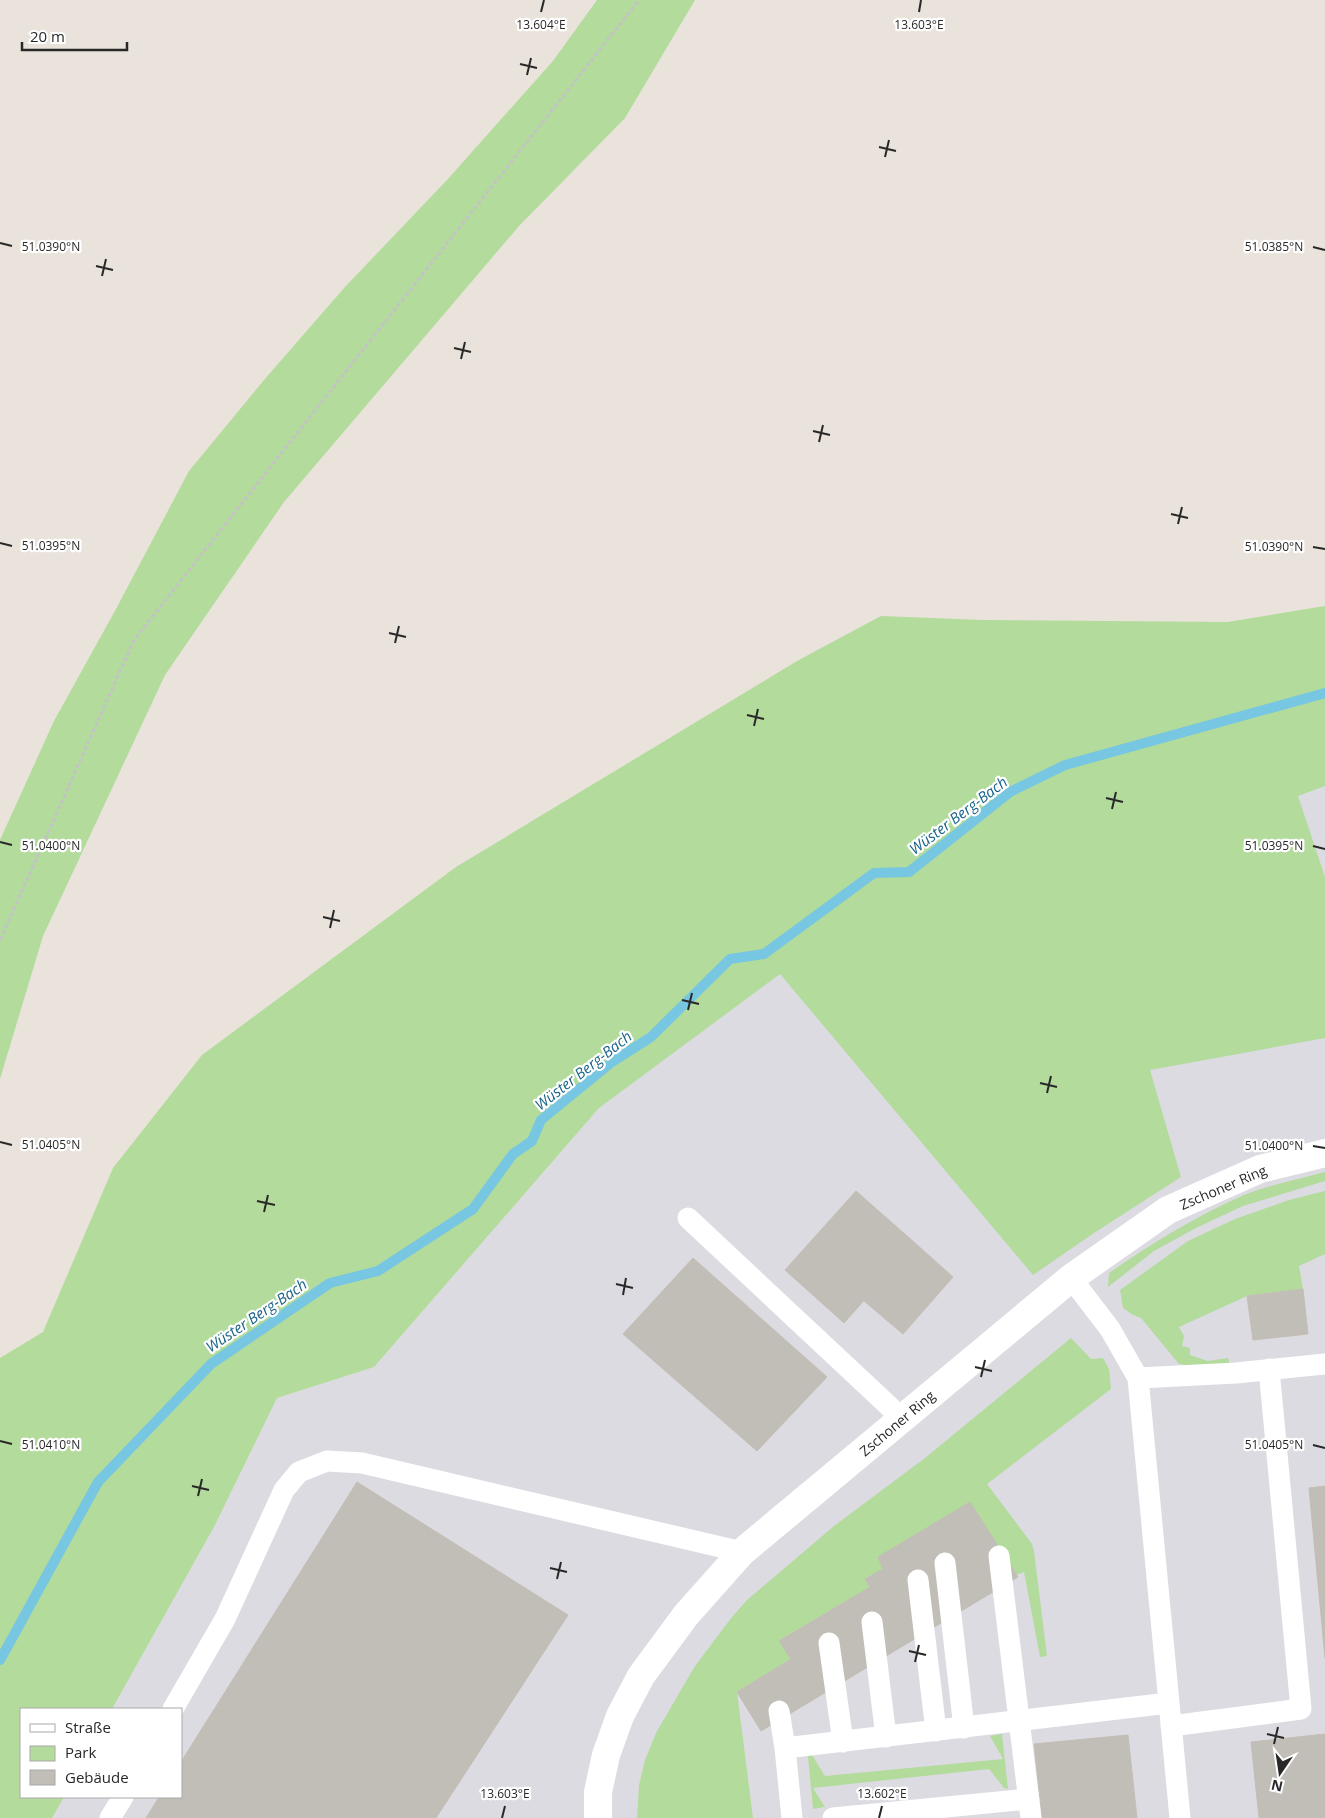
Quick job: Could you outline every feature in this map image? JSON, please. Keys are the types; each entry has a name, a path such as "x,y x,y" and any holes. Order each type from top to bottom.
{"street":[{"name":"Zschoner Ring","path":"598,1818 598,1792 606,1755 620,1716 641,1676 686,1615 742,1552 1071,1278 1168,1210 1260,1169 1325,1153"}],"lane":[{"path":"688,1218 891,1408 901,1421"},
{"path":"1071,1278 1110,1329 1138,1378 1180,1818"},
{"path":"1138,1378 1236,1374 1325,1364"},
{"path":"1171,1726 1301,1710 1268,1369"},
{"path":"174,1708 225,1619 284,1490 299,1472 328,1461 362,1463 742,1552"},
{"path":"833,1818 1030,1808 999,1556"},
{"path":"946,1563 964,1728"},
{"path":"918,1580 936,1731"},
{"path":"872,1622 886,1737"},
{"path":"830,1643 842,1742"},
{"path":"785,1748 1169,1704"},
{"path":"779,1711 792,1818"},
{"path":"110,1818 122,1798"}],"path":[{"path":"0,940 134,640 638,0"}],"shaded area":[{"path":"1325,761 1325,1818 52,1818 63,1798 182,1798 182,1708 113,1708 214,1527 277,1398 374,1367 599,1108 780,973"}],"green space":[{"path":"597,0 695,0 625,118 519,226 284,502 165,675 43,936 0,1079 0,840 54,721 189,471 264,380 345,287 447,180 553,61"},
{"path":"1325,606 1325,786 1298,796 1325,877 1325,1038 1150,1070 1181,1177 1033,1275 780,974 599,1108 374,1367 277,1398 214,1527 113,1708 20,1708 20,1798 63,1798 52,1818 0,1818 0,1358 43,1332 113,1168 202,1055 456,867 797,661 881,616 983,620 1228,622"},
{"path":"1325,1172 1325,1181 1243,1206 1196,1228 1154,1251 1108,1287 1109,1273 1191,1221 1254,1191"},
{"path":"1325,1191 1325,1254 1299,1266 1303,1289 1247,1296 1179,1327 1184,1336 1182,1346 1190,1348 1190,1355 1208,1361 1228,1358 1230,1365 1205,1369 1179,1364 1141,1318 1123,1308 1120,1290 1188,1241 1235,1219 1289,1200"},
{"path":"1071,1338 1091,1359 1103,1358 1109,1369 1111,1389 987,1484 1032,1544 1047,1656 1040,1657 1024,1572 1016,1575 879,1557 883,1569 865,1579 870,1587 780,1640 791,1659 737,1692 753,1818 637,1818 639,1785 645,1760 657,1731 695,1666 747,1600 834,1526 925,1458"},
{"path":"1002,1734 1008,1789 1004,1788 989,1769 813,1788 825,1807 813,1809 808,1756 812,1755 825,1776 1003,1759 990,1736"}],"building":[{"path":"856,1191 915,1243 844,1323 785,1270"},
{"path":"915,1243 953,1277 903,1334 864,1301"},
{"path":"693,1258 827,1377 757,1451 623,1334"},
{"path":"1303,1289 1308,1334 1253,1340 1247,1296"},
{"path":"357,1482 568,1615 436,1818 146,1818 158,1798 182,1798 182,1760"},
{"path":"1325,1486 1325,1658 1309,1488"},
{"path":"970,1502 1018,1577 761,1731 737,1692 791,1659 779,1641 870,1587 865,1579 883,1569 878,1557"},
{"path":"1325,1734 1325,1818 1259,1818 1251,1742"},
{"path":"1128,1735 1137,1818 1042,1818 1034,1744"}],"waterway":[{"name":"Wüster Berg-Bach","path":"0,1660 98,1482 211,1364 330,1283 378,1271 473,1209 513,1154 532,1141 541,1120 612,1062 651,1037 730,959 764,954 874,873 909,872 1010,792 1065,765 1325,693"}]}
